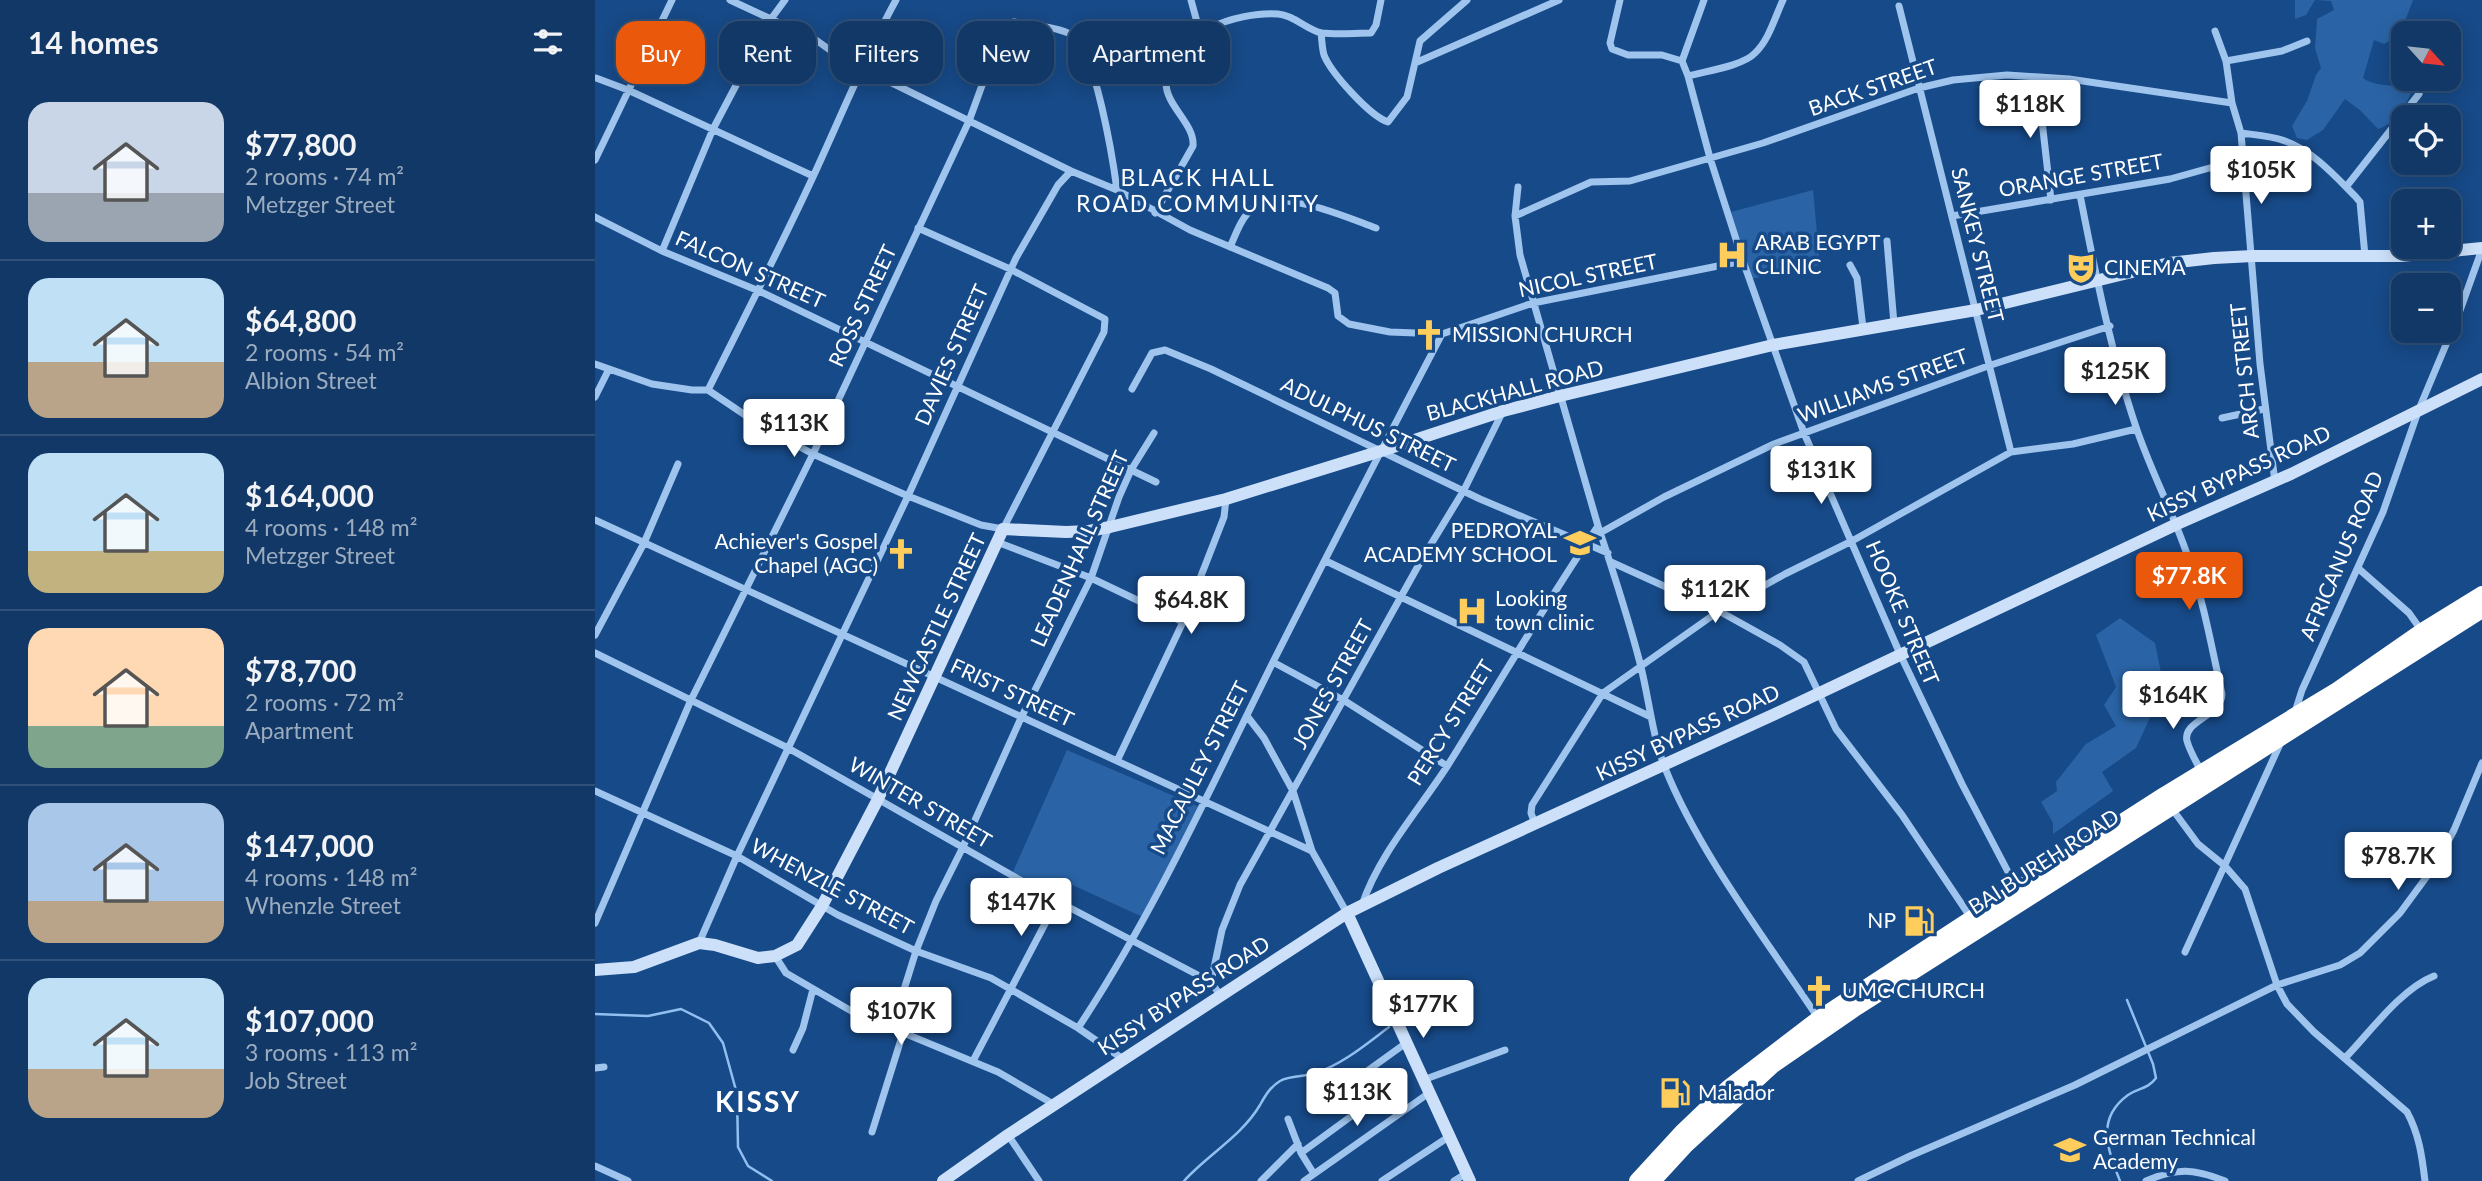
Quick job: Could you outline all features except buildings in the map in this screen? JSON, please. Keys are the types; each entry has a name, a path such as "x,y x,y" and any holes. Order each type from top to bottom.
{"highway":[{"path":"1637,1181 1729,1087 1818,1019 2017,889 2167,801 2202,773 2426,637 2482,594"},
{"name":"BAI BUREH ROAD","path":"1653,1181 1685,1144 1772,1066 1856,1008 2167,801 2284,735 2426,637 2482,610"}],"street":[{"path":"595,160 672,0"},
{"path":"730,0 816,40 830,50"},
{"path":"662,251 713,129 771,19 785,0"},
{"path":"885,21 896,0"},
{"path":"1191,0 1197,21"},
{"path":"1226,21 1240,17 1279,14 1321,33 1371,33 1376,25 1381,0"},
{"path":"1321,33 1323,52 1339,77 1385,122 1391,120 1407,97 1420,41 1467,0"},
{"path":"1415,63 1559,0"},
{"path":"1620,0 1609,43 1612,49 1628,55 1662,55 1682,61 1704,0"},
{"path":"1688,76 1753,56 1761,47 1783,0"},
{"name":"SANKEY STREET","path":"1899,6 2011,452"},
{"name":"ROSS STREET","path":"595,923 691,700 813,454 969,121 992,58 1010,24 1014,22 1070,33 1082,43 1112,156 1117,190"},
{"path":"2215,31 2226,61 2232,103 2241,133 2253,256"},
{"path":"2226,61 2282,51 2308,41"},
{"name":"HOOKE STREET","path":"1682,61 1743,261 1804,433 1900,654 1962,784 2017,889"},
{"name":"BACK STREET","path":"1515,216 1591,183 1630,181 1812,127 1919,88 1953,80 1983,76 2037,77 2113,85 2232,103"},
{"path":"2037,77 2051,200"},
{"path":"596,78 628,90 813,176"},
{"path":"708,390 759,291 853,84"},
{"path":"896,84 1071,171 1117,190 1155,213 1328,288 1335,293 1338,316 1349,324 1390,332 1442,334"},
{"path":"1155,213 1190,152 1193,141 1168,93 1166,84"},
{"path":"2346,187 2419,94"},
{"path":"2241,133 2284,140 2325,166 2360,201 2365,256"},
{"name":"ORANGE STREET","path":"1952,216 2170,179 2242,159"},
{"name":"DAVIES STREET","path":"699,943 737,856 908,496 1010,269 1058,185 1071,171"},
{"path":"1518,187 1515,216 1520,255 1641,666 1664,766 1703,843 1818,1019"},
{"path":"2080,195 2097,281 2136,429 2176,522 2201,598 2222,694 2222,701 2217,708 2187,734 2187,740 2202,773"},
{"path":"1230,247 1251,210 1262,204 1286,201 1307,203 1376,228"},
{"name":"FALCON STREET","path":"595,218 662,251 759,291 1156,482"},
{"name":"NEWCASTLE STREET","path":"775,956 797,945 822,906 877,800 1003,529 1104,332 1105,319 1010,269 918,228"},
{"path":"1887,241 1894,324"},
{"name":"BLACKHALL ROAD","path":"595,364 652,384 708,390 764,427 813,454 981,525 1003,529 1089,531 1226,499 1503,411 1560,396 1773,345 1976,310 2169,263 2253,256 2401,257 2482,248"},
{"name":"AFRICANUS ROAD","path":"2293,716 2302,690 2359,569 2387,500 2419,409 2458,316 2482,248"},
{"name":"ARCH STREET","path":"2253,256 2265,409 2274,482"},
{"name":"NICOL STREET","path":"1442,334 1533,303 1743,261"},
{"path":"1850,265 1857,278 1863,328"},
{"name":"WILLIAMS STREET","path":"1599,529 1804,433 1988,366 2110,327"},
{"name":"MACAULEY STREET","path":"1078,1028 1130,941 1206,803 1273,662 1442,334"},
{"name":"ADULPHUS STREET","path":"1132,389 1152,353 1164,350 1211,369 1524,519 1608,553"},
{"path":"595,397 608,369"},
{"name":"KISSY BYPASS ROAD","path":"943,1181 1008,1135 1347,913 1818,694 2176,522 2274,482 2482,379"},
{"path":"2222,418 2265,409"},
{"name":"JONES STREET","path":"1211,982 1222,930 1233,900 1401,597 1464,490 1503,411"},
{"path":"1535,824 1531,813 1532,805 1603,693 1719,611 1852,541 2011,452 2073,444 2136,429"},
{"name":"LEADENHALL STREET","path":"892,1028 916,951 936,901 1021,718 1091,578 1119,496 1154,433"},
{"path":"595,635 644,543 678,464"},
{"path":"1117,761 1182,621 1224,517 1226,499"},
{"name":"FRIST STREET","path":"595,520 1312,851"},
{"name":"PERCY STREET","path":"1361,906 1374,876 1447,766 1585,544 1599,529"},
{"path":"997,542 1091,578 1182,621"},
{"path":"1326,561 1651,716"},
{"path":"1611,562 1719,611 1795,654 1804,662 1836,729 1902,815 1971,919"},
{"path":"2359,569 2409,613 2426,637"},
{"name":"WINTER STREET","path":"595,653 788,748 962,849 1211,982 1220,995"},
{"path":"1273,662 1345,701 1447,766"},
{"path":"1247,716 1264,738 1293,791 1312,851 1347,913 1450,1136 1468,1177 1454,1181"},
{"path":"2185,952 2284,735"},
{"path":"1858,1181 2075,1085 2277,985 2340,965 2360,953 2400,913 2436,864 2454,830 2482,763"},
{"name":"WHENZLE STREET","path":"595,791 737,856 822,906 916,951 981,973 1078,1028 1123,1059"},
{"path":"2167,801 2198,844 2225,866 2245,889 2277,985 2287,1004 2300,1019 2407,1112 2416,1128 2425,1181"},
{"path":"974,1060 1057,901"},
{"path":"595,970 634,967 699,943 758,958 775,956 786,972 853,1012 974,1060 1056,1105"},
{"path":"2346,1057 2402,998 2434,976"},
{"path":"793,1050 803,1028 813,989"},
{"path":"872,1132 903,1033"},
{"path":"1345,1087 1406,1043"},
{"path":"1423,1080 1505,1050"},
{"path":"595,1068 604,1067"},
{"path":"1301,1153 1398,1082"},
{"path":"1304,1181 1429,1093"},
{"path":"1288,1119 1301,1153 1314,1174"},
{"path":"1008,1135 1039,1181"},
{"path":"1382,1181 1450,1136"},
{"path":"1261,1181 1297,1144"},
{"path":"595,1166 628,1181"},
{"path":"2146,1181 2182,1170 2204,1172 2225,1181"}],"shaded area":[{"path":"2295,0 2315,0 2306,15 2295,19"},
{"path":"2315,0 2413,0 2405,21 2391,21 2391,40 2384,44 2374,40 2363,78 2391,86 2391,91 2412,91 2404,105 2391,105 2391,122 2378,129 2345,99 2323,130 2307,140 2297,138 2292,126 2307,101 2321,68 2315,48 2317,19 2334,10 2331,1"},
{"path":"1813,190 1820,265 1751,279 1731,212"},
{"path":"2120,618 2155,643 2161,673 2144,675 2141,692 2154,709 2136,748 2102,772 2113,791 2053,834 2053,823 2041,802 2057,791 2056,782 2086,744 2116,726 2104,705 2116,687 2096,635"},
{"path":"1067,750 1204,809 1145,918 1068,883 1056,898 1012,874"}],"waterway":[{"path":"2120,1181 2107,1135 2111,1114 2128,1095 2156,1078 2127,1000"},
{"path":"595,1014 648,1016 681,1009 709,1023 723,1043 737,1094 738,1147 748,1166 772,1181"},
{"path":"1184,1181 1243,1127 1276,1083 1316,1073 1336,1064 1389,1027"}],"place":[{"name":"ARAB EGYPT CLINIC","path":"1732,255"},
{"name":"CINEMA","path":"2081,268"},
{"name":"MISSION CHURCH","path":"1429,335"},
{"name":"PEDROYAL ACADEMY SCHOOL","path":"1580,543"},
{"name":"Achiever's Gospel Chapel (AGC)","path":"901,554"},
{"name":"Looking town clinic","path":"1472,611"},
{"name":"NP","path":"1919,921"},
{"name":"UMC CHURCH","path":"1819,991"},
{"name":"Malador","path":"1675,1093"},
{"name":"German Technical Academy","path":"2070,1150"}],"district":[{"name":"BLACK HALL ROAD COMMUNITY","path":"1198,191"},
{"name":"KISSY","path":"758,1102"}]}
